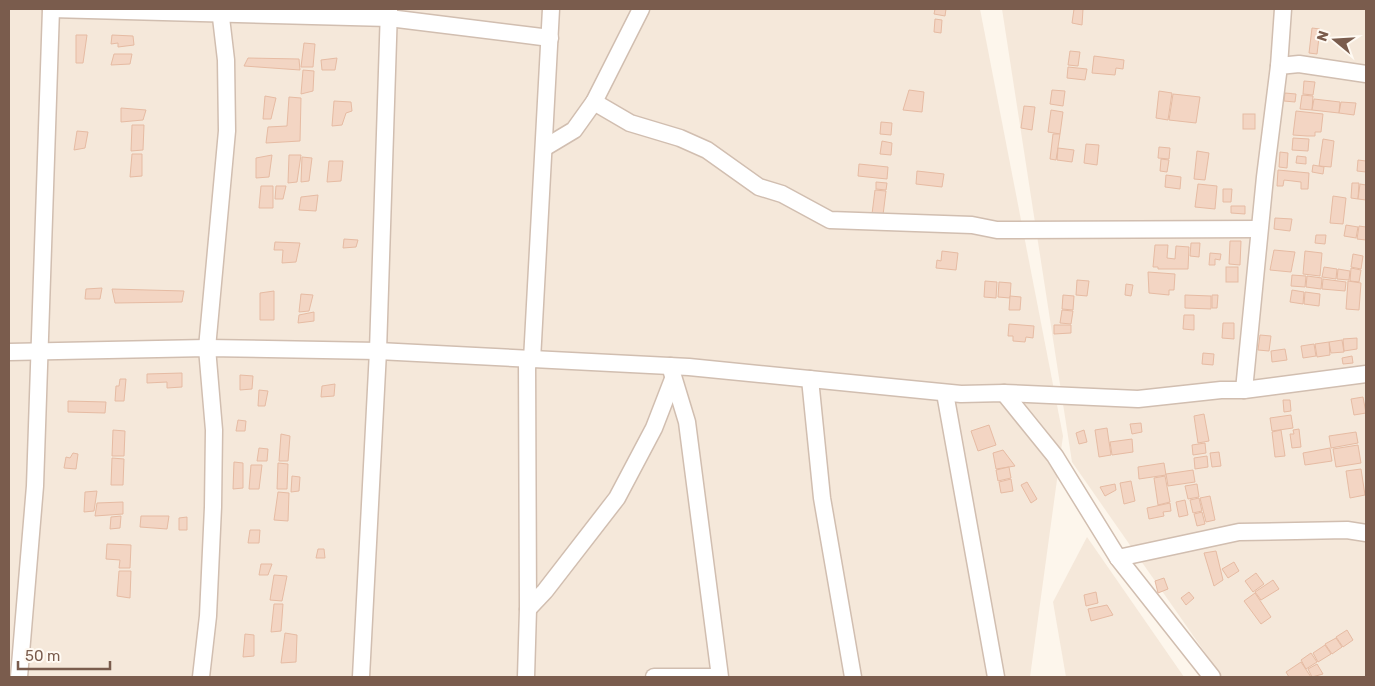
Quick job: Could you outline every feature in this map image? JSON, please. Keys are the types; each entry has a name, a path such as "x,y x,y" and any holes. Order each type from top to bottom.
{"street":[{"path":"19,677 35,486 51,9 389,13 550,38"},
{"path":"526,677 530,359 551,9"},
{"path":"544,148 574,130 594,102 641,9"},
{"path":"1244,390 1259,229 1279,66 1283,9"},
{"path":"201,677 208,616 213,507 214,430 207,348 228,131 226,60 220,11"},
{"path":"361,677 378,351 389,13"},
{"path":"1279,66 1298,64 1366,74"},
{"path":"594,102 630,123 680,138 707,150 759,187 782,194 830,220 972,225 997,230 1259,229"},
{"path":"9,352 39,353 207,348 378,351 530,359 672,372 810,379 945,393 1004,393 1138,399 1221,390 1244,390 1366,374"},
{"path":"528,609 545,591 616,498 654,428 672,372"},
{"path":"654,677 720,677 687,422 672,372"},
{"path":"810,379 822,498 853,677"},
{"path":"945,393 996,677"},
{"path":"1004,393 1055,456 1118,558 1212,677"},
{"path":"1118,558 1239,532 1347,530 1366,533"}],"shaded area":[{"path":"9,9 980,9 1063,436 1030,677 9,677"},
{"path":"1002,9 1366,9 1366,677 1222,677 1072,462"},
{"path":"1087,537 1184,677 1066,677 1053,602"}],"building":[{"path":"935,9 946,9 945,16 934,14"},
{"path":"1074,9 1083,9 1082,25 1072,23"},
{"path":"935,19 942,20 941,33 934,32"},
{"path":"1312,28 1320,29 1317,54 1309,53"},
{"path":"76,35 87,35 83,63 76,63"},
{"path":"112,35 133,36 134,45 118,47 118,43 111,44"},
{"path":"304,43 315,44 313,67 301,67"},
{"path":"1070,51 1080,52 1078,66 1068,65"},
{"path":"114,54 132,54 130,64 111,65"},
{"path":"1094,56 1124,60 1123,69 1116,68 1115,75 1092,73"},
{"path":"248,58 299,59 300,70 244,66"},
{"path":"337,58 335,70 322,70 321,60"},
{"path":"1068,67 1087,69 1085,80 1067,78"},
{"path":"303,70 314,71 313,91 301,94"},
{"path":"1304,81 1315,82 1313,95 1303,94"},
{"path":"909,90 924,92 922,112 903,110"},
{"path":"1052,90 1065,91 1063,106 1050,104"},
{"path":"1159,91 1172,93 1168,120 1156,118"},
{"path":"1285,93 1296,94 1295,102 1284,101"},
{"path":"1173,94 1200,97 1196,123 1169,120"},
{"path":"1302,95 1313,96 1312,110 1300,109"},
{"path":"265,96 276,98 271,119 263,119"},
{"path":"289,97 301,98 300,141 266,143 268,127 287,126"},
{"path":"1314,99 1340,102 1339,113 1312,110"},
{"path":"334,101 351,102 352,111 346,113 342,125 332,126"},
{"path":"1341,102 1356,103 1354,115 1339,113"},
{"path":"1024,106 1035,107 1032,130 1021,128"},
{"path":"121,108 146,110 143,120 121,122"},
{"path":"1051,110 1063,112 1060,134 1048,132"},
{"path":"1296,111 1323,114 1321,132 1315,132 1315,136 1293,135"},
{"path":"1243,114 1255,114 1255,129 1243,129"},
{"path":"881,122 892,123 891,135 880,134"},
{"path":"132,125 144,125 143,150 131,151"},
{"path":"77,131 88,132 85,148 74,150"},
{"path":"1053,134 1060,134 1056,160 1050,159"},
{"path":"1293,138 1309,139 1308,151 1292,150"},
{"path":"1323,139 1334,141 1331,167 1319,166"},
{"path":"882,141 892,143 891,155 880,154"},
{"path":"1086,144 1099,145 1097,165 1084,163"},
{"path":"1159,147 1170,148 1169,159 1158,158"},
{"path":"1058,148 1074,150 1072,162 1057,160"},
{"path":"1197,151 1209,153 1205,180 1194,179"},
{"path":"1280,152 1288,153 1287,168 1279,167"},
{"path":"132,154 142,154 142,176 130,177"},
{"path":"272,155 269,177 256,178 256,158"},
{"path":"289,155 301,155 297,182 288,183"},
{"path":"1297,156 1306,157 1306,164 1296,163"},
{"path":"302,157 312,158 309,181 301,182"},
{"path":"1161,159 1169,160 1167,172 1160,171"},
{"path":"1358,160 1366,161 1366,172 1357,171"},
{"path":"329,161 343,161 341,181 327,182"},
{"path":"859,164 888,167 887,179 858,176"},
{"path":"1313,165 1324,167 1323,174 1312,172"},
{"path":"1278,170 1309,173 1308,189 1301,189 1301,182 1284,180 1283,186 1277,186"},
{"path":"917,171 944,174 942,187 916,184"},
{"path":"1166,175 1181,177 1180,189 1165,187"},
{"path":"876,182 887,183 886,190 876,189"},
{"path":"1352,183 1359,183 1358,199 1351,198"},
{"path":"1198,184 1217,186 1215,209 1195,207"},
{"path":"1360,184 1366,185 1366,200 1358,199"},
{"path":"261,186 273,186 273,208 259,208"},
{"path":"276,186 286,186 283,199 275,199"},
{"path":"1223,189 1232,189 1231,202 1223,202"},
{"path":"875,190 886,191 883,215 872,214"},
{"path":"318,195 316,211 299,210 301,197"},
{"path":"1333,196 1346,198 1343,224 1330,223"},
{"path":"1231,206 1245,206 1245,214 1231,213"},
{"path":"1275,218 1292,219 1290,231 1274,229"},
{"path":"1346,225 1358,227 1356,238 1344,236"},
{"path":"1359,226 1366,227 1366,240 1357,239"},
{"path":"1316,235 1326,235 1325,244 1315,243"},
{"path":"344,239 358,240 356,247 343,248"},
{"path":"1230,241 1241,241 1240,265 1229,264"},
{"path":"275,242 300,243 296,262 282,263 283,250 274,250"},
{"path":"1191,243 1200,243 1199,257 1190,256"},
{"path":"1155,245 1168,245 1167,258 1175,259 1176,246 1189,247 1188,269 1158,269 1158,267 1153,267"},
{"path":"1274,250 1295,252 1291,272 1270,270"},
{"path":"942,251 958,253 956,270 936,268 937,260 941,261"},
{"path":"1305,251 1322,253 1320,276 1303,274"},
{"path":"1210,253 1221,254 1220,260 1215,259 1215,265 1209,265"},
{"path":"1353,254 1363,256 1361,269 1351,267"},
{"path":"1226,267 1238,267 1238,282 1226,282"},
{"path":"1324,267 1337,269 1336,279 1322,277"},
{"path":"1351,268 1361,270 1359,282 1350,281"},
{"path":"1338,269 1350,271 1349,280 1337,279"},
{"path":"1148,272 1175,274 1174,290 1169,290 1169,295 1149,293"},
{"path":"1292,275 1306,276 1305,287 1291,286"},
{"path":"1307,276 1322,278 1321,289 1306,287"},
{"path":"1323,279 1346,282 1345,291 1322,289"},
{"path":"1077,280 1089,281 1087,296 1076,295"},
{"path":"985,281 997,282 996,298 984,297"},
{"path":"1348,281 1361,283 1359,310 1346,309"},
{"path":"999,282 1011,283 1010,298 998,297"},
{"path":"1126,284 1133,285 1131,296 1125,295"},
{"path":"102,288 100,299 85,299 86,289"},
{"path":"112,289 184,291 182,302 115,303"},
{"path":"1292,290 1304,292 1303,304 1290,302"},
{"path":"274,291 274,320 260,320 260,293"},
{"path":"1305,292 1320,294 1319,306 1304,304"},
{"path":"301,294 313,295 309,311 299,312"},
{"path":"1063,295 1074,296 1073,310 1062,309"},
{"path":"1185,295 1211,296 1211,309 1185,308"},
{"path":"1212,295 1218,295 1217,308 1212,308"},
{"path":"1010,296 1021,297 1020,310 1009,310"},
{"path":"1062,310 1073,311 1071,324 1060,323"},
{"path":"314,312 314,321 298,323 299,315"},
{"path":"1184,315 1194,315 1194,330 1183,329"},
{"path":"1223,323 1234,323 1234,339 1222,338"},
{"path":"1009,324 1034,326 1033,338 1026,337 1025,342 1013,341 1013,336 1008,336"},
{"path":"1054,325 1071,325 1071,333 1054,334"},
{"path":"1260,335 1271,336 1269,351 1258,350"},
{"path":"1357,338 1357,349 1344,351 1343,339"},
{"path":"1342,340 1344,352 1331,353 1329,342"},
{"path":"1329,342 1330,355 1317,357 1315,344"},
{"path":"1314,344 1316,356 1303,358 1301,346"},
{"path":"1285,349 1287,360 1272,362 1271,351"},
{"path":"1203,353 1214,354 1213,365 1202,364"},
{"path":"1352,356 1353,363 1343,364 1342,358"},
{"path":"182,373 182,387 167,388 167,382 147,383 147,374"},
{"path":"240,375 253,376 252,389 240,390"},
{"path":"120,379 126,379 124,401 115,401 116,386 119,386"},
{"path":"335,384 334,396 321,397 322,386"},
{"path":"259,390 268,391 265,406 258,406"},
{"path":"1363,397 1366,413 1354,415 1351,399"},
{"path":"1283,400 1290,400 1291,411 1284,412"},
{"path":"68,401 106,402 105,413 68,412"},
{"path":"1204,414 1209,441 1198,443 1194,416"},
{"path":"1291,415 1293,428 1272,431 1270,418"},
{"path":"238,420 246,421 245,431 236,431"},
{"path":"1141,423 1142,432 1132,434 1130,424"},
{"path":"989,425 996,445 978,451 971,431"},
{"path":"1107,428 1111,455 1099,457 1095,430"},
{"path":"1299,429 1301,447 1292,448 1290,434 1294,434 1293,430"},
{"path":"113,430 125,431 124,456 112,456"},
{"path":"1084,430 1087,442 1079,444 1076,433"},
{"path":"1281,430 1285,456 1275,457 1272,432"},
{"path":"1356,432 1358,443 1331,448 1329,436"},
{"path":"281,434 290,436 288,461 279,461"},
{"path":"1132,439 1133,452 1112,455 1110,442"},
{"path":"1205,443 1206,453 1193,455 1192,445"},
{"path":"1358,445 1361,463 1336,467 1333,449"},
{"path":"259,448 268,449 267,461 257,461"},
{"path":"1330,448 1332,461 1305,465 1303,453"},
{"path":"1003,450 1015,466 996,469 993,453"},
{"path":"1219,452 1221,466 1212,467 1210,453"},
{"path":"73,453 78,454 76,469 64,468 66,457 70,458"},
{"path":"1207,456 1208,467 1195,469 1194,458"},
{"path":"112,458 124,459 123,485 111,485"},
{"path":"234,462 243,463 243,488 233,489"},
{"path":"278,463 288,464 287,489 277,489"},
{"path":"1164,463 1166,475 1139,479 1138,467"},
{"path":"251,465 262,465 259,489 249,489"},
{"path":"1009,467 1011,478 998,481 996,470"},
{"path":"1361,469 1365,495 1350,498 1346,471"},
{"path":"1193,470 1195,482 1168,486 1166,474"},
{"path":"292,476 300,477 299,491 291,492"},
{"path":"1165,476 1170,502 1158,505 1154,478"},
{"path":"1011,479 1013,491 1001,493 999,482"},
{"path":"1131,481 1135,501 1124,504 1120,483"},
{"path":"1027,482 1037,499 1031,503 1021,485"},
{"path":"1115,484 1116,490 1105,496 1100,487"},
{"path":"1197,484 1199,497 1188,499 1185,486"},
{"path":"97,491 94,511 84,512 85,492"},
{"path":"278,492 289,493 288,521 274,520"},
{"path":"1210,496 1215,520 1206,522 1200,498"},
{"path":"1199,498 1202,511 1193,513 1190,500"},
{"path":"1185,500 1188,515 1179,517 1176,502"},
{"path":"123,502 123,514 95,516 97,503"},
{"path":"1170,503 1171,511 1163,512 1164,516 1149,519 1147,508"},
{"path":"1202,512 1205,524 1197,526 1194,514"},
{"path":"121,516 120,528 110,529 111,517"},
{"path":"141,516 169,516 167,529 140,527"},
{"path":"187,517 187,530 179,530 179,518"},
{"path":"250,530 260,530 259,543 248,543"},
{"path":"107,544 131,545 130,568 119,568 120,560 106,559"},
{"path":"318,549 324,549 325,558 316,558"},
{"path":"1216,551 1223,580 1214,586 1204,553"},
{"path":"1234,562 1239,571 1228,578 1222,569"},
{"path":"261,564 272,564 268,575 259,575"},
{"path":"119,571 131,571 130,598 117,596"},
{"path":"1256,573 1264,584 1253,592 1245,581"},
{"path":"274,575 287,576 282,601 270,600"},
{"path":"1164,578 1168,589 1158,593 1155,581"},
{"path":"1273,580 1279,589 1261,600 1255,592"},
{"path":"1096,592 1098,603 1086,606 1084,595"},
{"path":"1189,592 1194,598 1186,605 1181,598"},
{"path":"1255,593 1271,617 1261,624 1244,601"},
{"path":"274,604 283,604 281,631 271,632"},
{"path":"1107,605 1113,615 1091,621 1088,609"},
{"path":"1347,630 1353,640 1343,647 1336,637"},
{"path":"285,633 297,635 296,662 281,663"},
{"path":"245,634 254,635 254,656 243,657"},
{"path":"1336,638 1342,647 1332,654 1325,644"},
{"path":"1325,645 1331,654 1318,662 1313,653"},
{"path":"1311,653 1317,662 1306,669 1301,660"},
{"path":"1301,662 1311,677 1289,677 1286,672"},
{"path":"1317,664 1323,674 1312,677 1308,669"}]}
